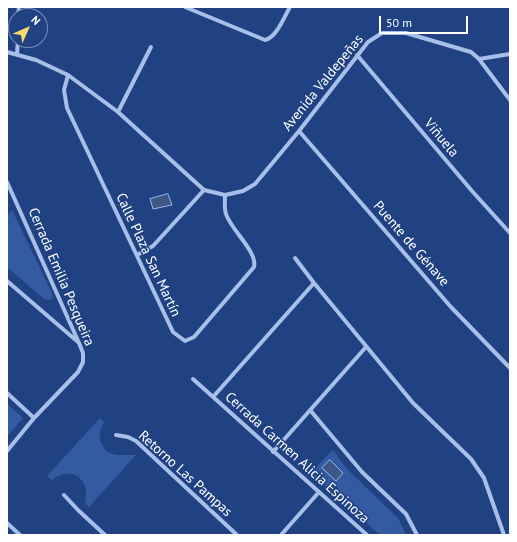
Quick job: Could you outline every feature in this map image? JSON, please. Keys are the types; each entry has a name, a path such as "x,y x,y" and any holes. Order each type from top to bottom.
{"street":[{"path":"185,7 265,40 270,39 274,34 290,7"},
{"name":"Avenida Valdepeñas","path":"7,52 36,60 68,75 118,112 204,190 225,195 243,191 255,184 299,131 357,55 368,42 382,33 406,33 463,49 479,59"},
{"path":"118,112 151,47"},
{"path":"17,48 17,54"},
{"path":"510,54 479,59 510,100"},
{"name":"Viñuela","path":"357,55 472,191 510,233"},
{"name":"Calle Plaza San Martín","path":"68,75 64,90 67,108 172,332 185,341 194,337 254,268 255,262 253,255 226,214 225,195"},
{"name":"Puente de Génave","path":"299,131 450,306 510,368"},
{"name":"Cerrada Emilia Pesqueira","path":"7,182 83,352 83,362 78,372 34,418 7,450"},
{"path":"136,255 153,246 204,190"},
{"path":"295,258 314,284 413,403 471,459 484,478 504,535"},
{"path":"7,281 79,343"},
{"name":"Cerrada Carmen Alicia Espinoza","path":"213,397 314,284"},
{"path":"273,452 366,347"},
{"name":"Cerrada Carmen Alicia Espinoza","path":"193,379 367,535"},
{"path":"7,393 34,418"},
{"path":"310,410 362,472 406,514 416,535"},
{"name":"Retorno Las Pampas","path":"116,435 128,437 136,441 237,535"},
{"path":"281,535 319,492"},
{"path":"64,495 105,535"},
{"path":"7,523 20,535"}],"shaded area":[{"path":"168,194 172,205 153,209 150,199"},
{"path":"12,210 52,293 53,298 50,300 44,299 7,267 7,216"},
{"path":"7,404 23,418 7,437"},
{"path":"100,418 104,422 100,433 100,440 106,451 115,455 136,455 89,507 85,503 85,487 78,477 73,474 66,474 59,475 52,480 47,476"},
{"path":"333,450 347,469 398,518 406,535 380,535 310,473"},
{"path":"330,460 343,473 336,481 322,468"}]}
